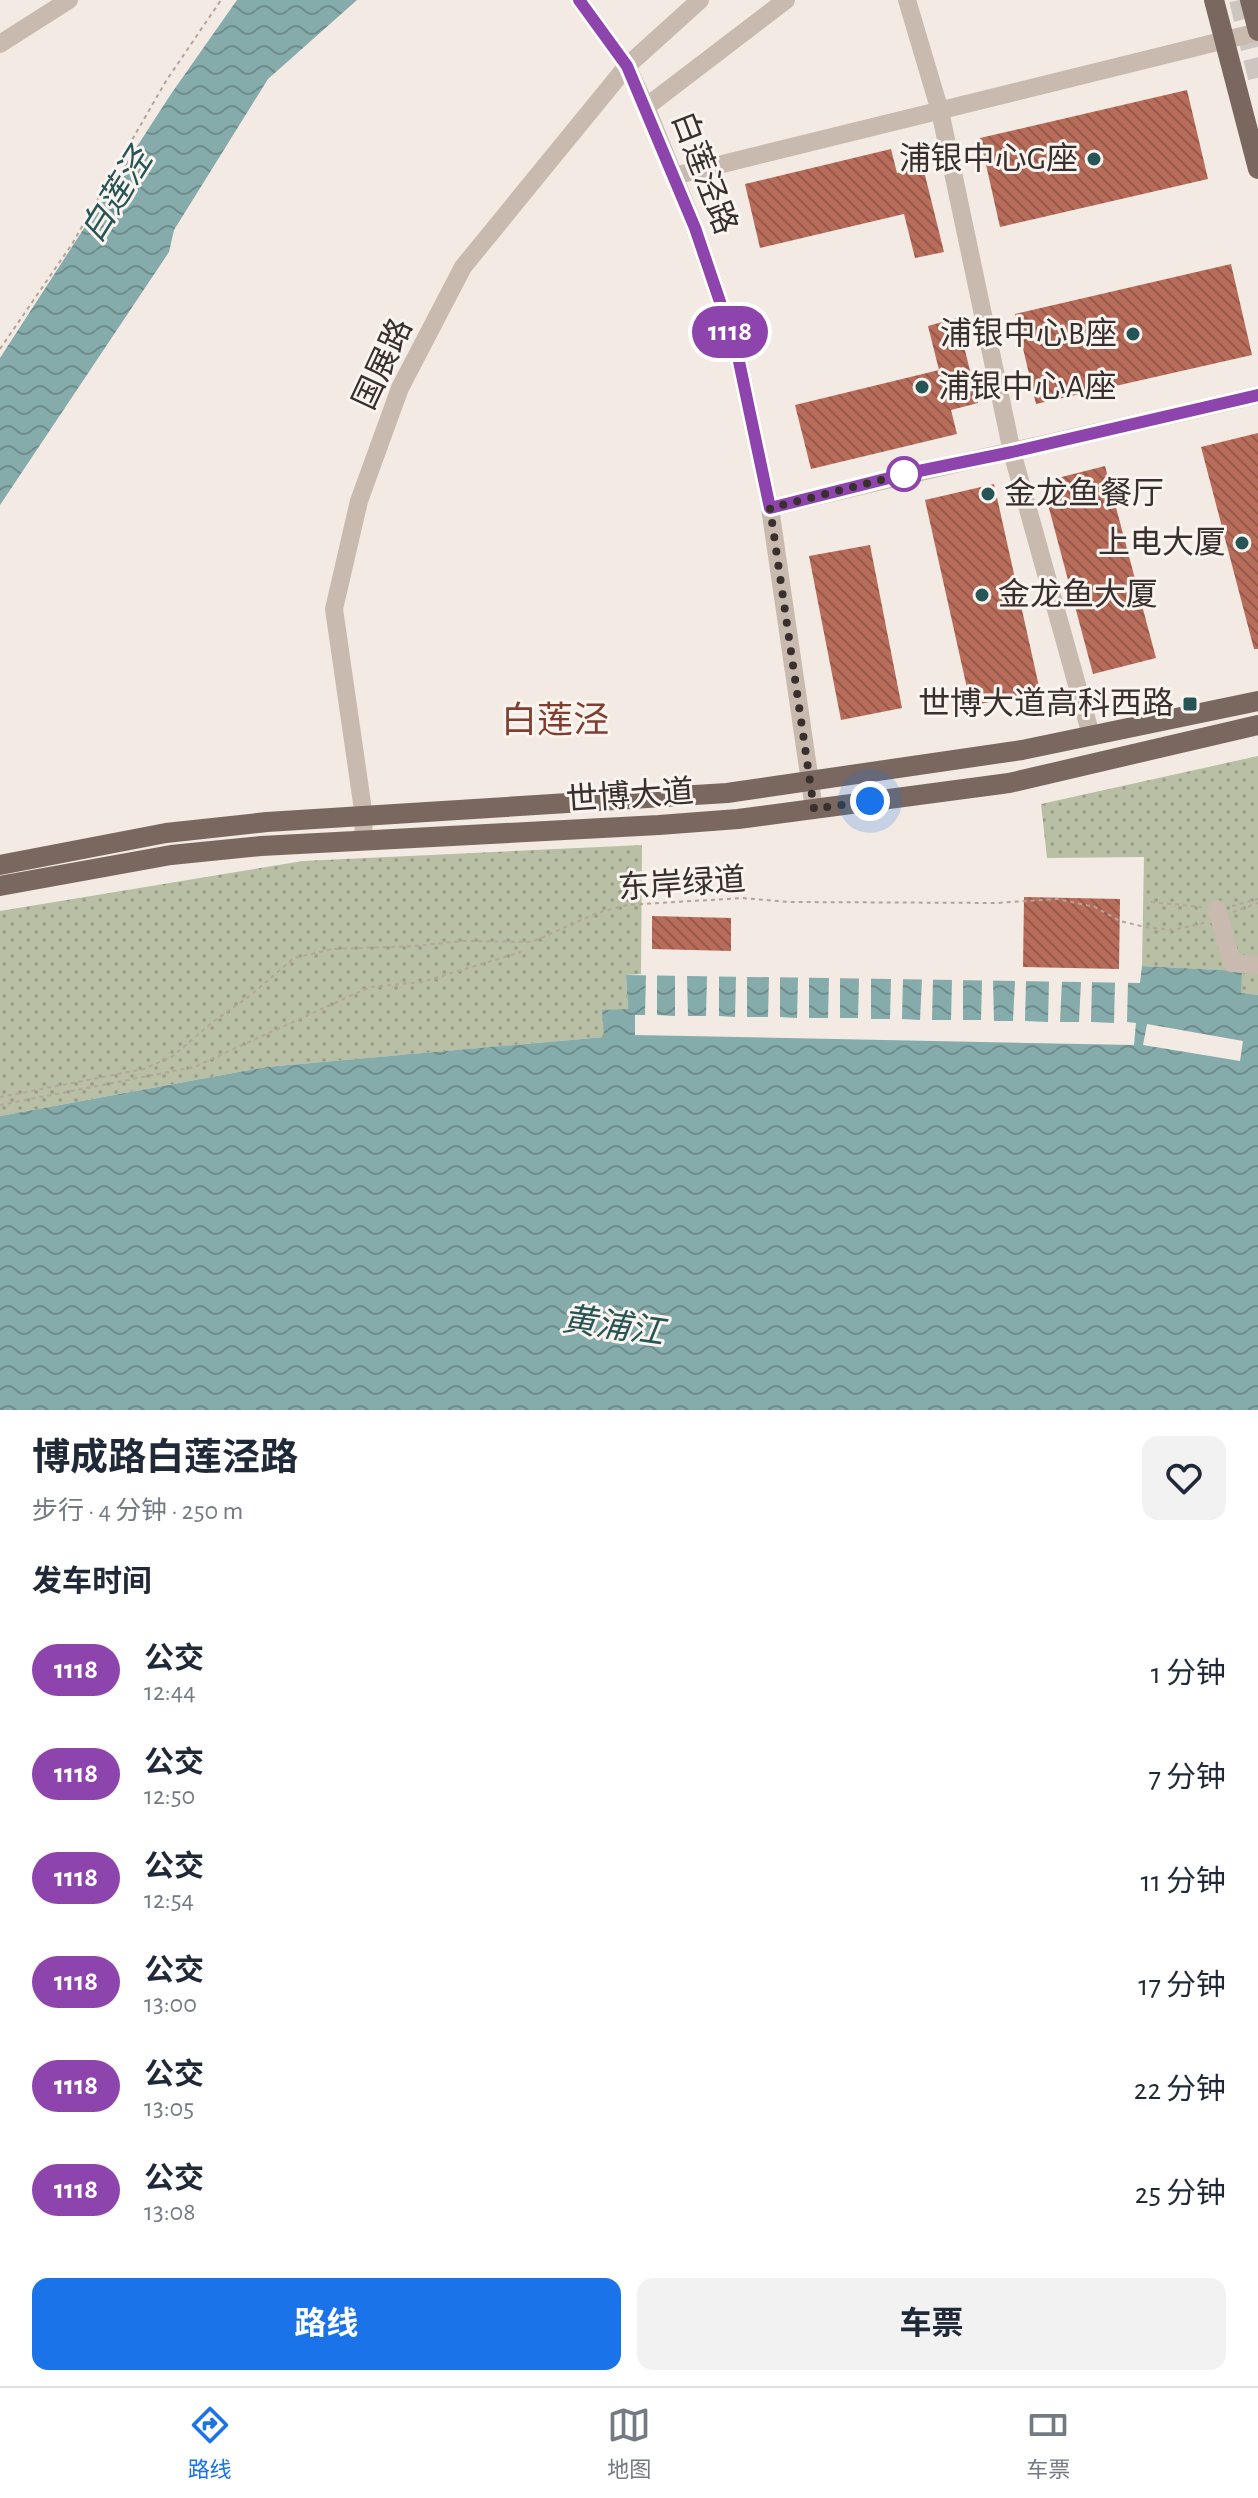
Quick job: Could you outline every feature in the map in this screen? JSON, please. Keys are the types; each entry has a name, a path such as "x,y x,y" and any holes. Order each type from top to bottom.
{"main road":[{"path":"1214,0 1258,169"},
{"path":"1250,0 1258,32"},
{"name":"世博大道","path":"9,873 166,833 267,822 727,793 1022,750 1258,701"},
{"name":"世博大道","path":"9,873 261,846 738,819 1009,783 1258,725"}],"street":[{"path":"0,44 69,0"},
{"name":"白莲泾路","path":"579,0 627,66 646,107 695,228 737,352 770,508 814,809"},
{"name":"国展路","path":"363,840 364,817 334,609 359,501 400,388 463,267 627,66 700,0"},
{"path":"646,107 786,0"},
{"path":"907,0 940,111 1012,452 1091,735"},
{"path":"674,176 1258,32"},
{"path":"770,508 909,473 1258,395"},
{"path":"1219,913 1232,963 1258,965"}],"path":[{"path":"0,349 72,244 166,81 221,0"},
{"name":"东岸绿道","path":"0,1097 144,1069 173,1056 294,958 332,949 464,941 532,942 597,913 627,905 742,898 790,902 997,903 1057,899 1095,907 1120,921 1173,930 1197,926 1219,913 1258,903"},
{"path":"0,1105 194,1067 370,987 422,982 521,952"}],"green space":[{"path":"1258,756 1258,995 1241,994 1241,971 1142,966 1144,857 1047,858 1041,804"},
{"path":"642,845 641,974 626,975 628,1010 605,1037 266,1067 0,1116 0,911 303,861"}],"water":[{"path":"237,0 357,0 268,79 174,230 169,252 0,505 0,358 171,94"},
{"name":"黄浦江","path":"1142,966 1242,971 1241,993 1258,995 1258,1410 0,1410 0,1116 266,1067 604,1037 602,1010 628,1009 626,975 1140,983"}],"pier":[{"path":"646,975 657,975 657,1015 675,1016 675,975 687,975 688,1016 706,1016 707,976 719,976 719,1016 735,1017 736,976 747,976 747,1017 768,1017 769,977 780,977 780,1017 797,1018 798,977 809,977 809,1018 828,1018 829,977 840,978 840,1018 858,1018 859,978 871,978 871,1019 890,1019 891,979 903,979 902,1019 920,1020 922,979 933,979 932,1020 951,1020 952,980 963,980 963,1020 981,1020 982,980 993,980 994,1021 1013,1021 1015,981 1026,981 1025,1021 1048,1022 1049,981 1062,981 1060,1022 1079,1022 1081,982 1092,982 1091,1022 1114,1023 1115,982 1128,982 1127,1022 1136,1023 1134,1045 635,1035 635,1015 645,1015"},
{"path":"1147,1024 1243,1041 1240,1061 1143,1045"}],"building":[{"name":"浦银中心G座","path":"1187,90 1208,179 1000,227 980,138"},
{"path":"891,149 897,173 923,167 944,252 915,258 904,214 760,248 745,184"},
{"name":"浦银中心B座","path":"1231,264 1252,355 1036,404 1015,314"},
{"name":"浦银中心A座","path":"957,318 978,403 951,410 957,434 811,469 795,405 939,370 928,326"},
{"name":"上电大厦","path":"1258,433 1258,649 1254,649 1201,447"},
{"path":"1105,466 1156,658 1093,674 1042,482"},
{"name":"金龙鱼大厦","path":"994,484 1040,691 971,706 925,500"},
{"path":"870,545 902,708 841,720 809,556"},
{"path":"1024,897 1120,899 1119,969 1023,967"},
{"path":"652,916 731,918 731,951 652,949"}],"tunnel":[{"path":"1239,0 1258,78"}],"bus line":[{"name":"1118","path":"579,0 627,66 695,228 737,352 770,508 909,473 1258,395"}],"place":[{"name":"浦银中心G座","path":"1094,159"},
{"name":"浦银中心B座","path":"1133,334"},
{"name":"浦银中心A座","path":"922,387"},
{"name":"金龙鱼餐厅","path":"988,494"},
{"name":"上电大厦","path":"1242,543"},
{"name":"金龙鱼大厦","path":"982,595"},
{"name":"世博大道高科西路","path":"1190,704"}],"district":[{"name":"白莲泾","path":"555,721"}],"route":[{"path":"870,801 814,809 770,508 909,473 904,474"}]}
